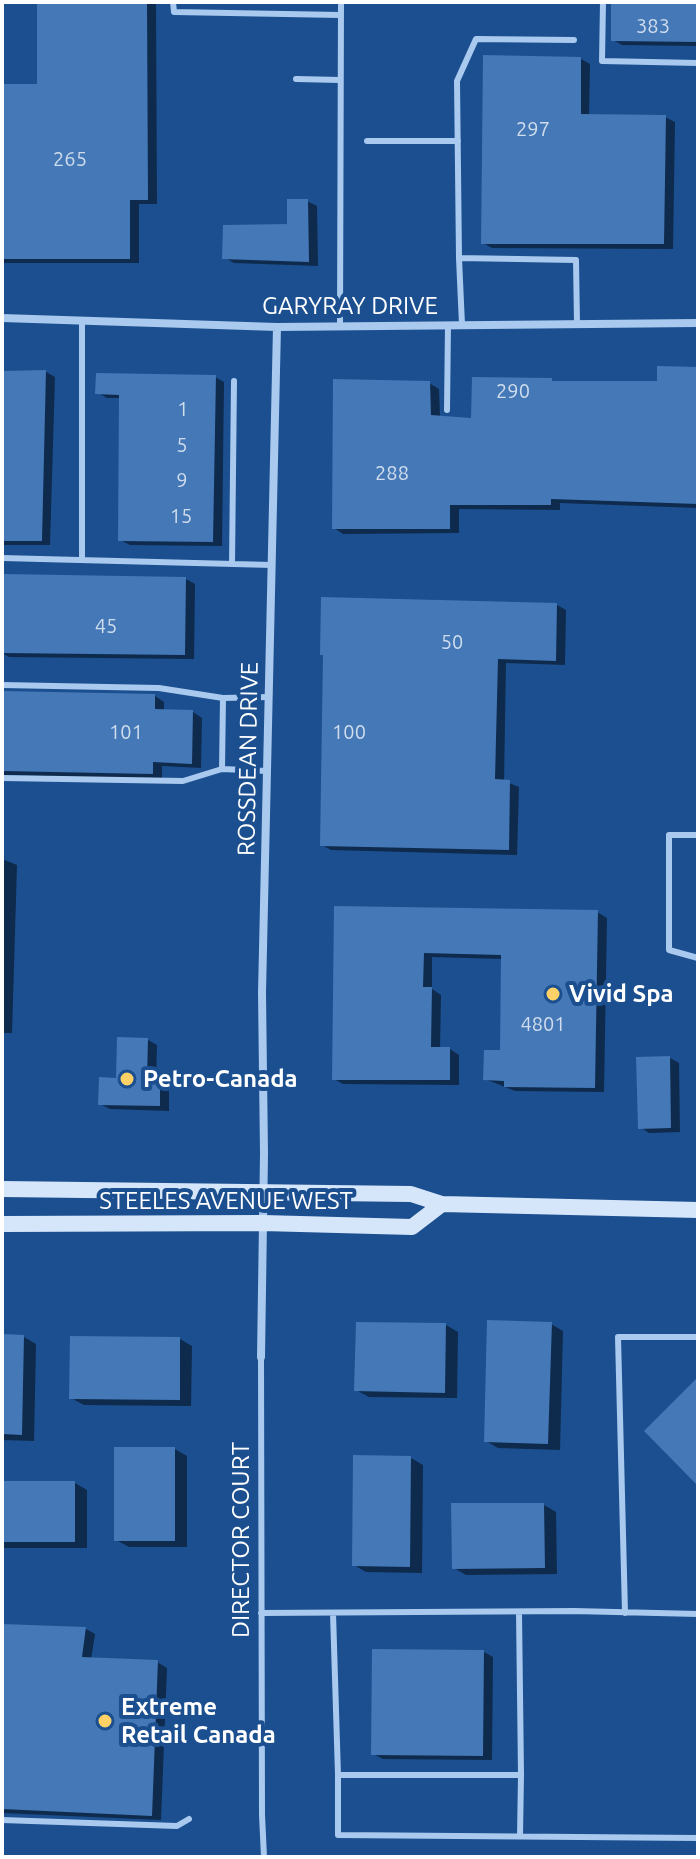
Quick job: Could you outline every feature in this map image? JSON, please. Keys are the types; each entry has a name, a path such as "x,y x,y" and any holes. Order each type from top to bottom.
{"main road":[{"name":"STEELES AVENUE WEST","path":"2,1189 411,1194 442,1204 698,1210"},
{"name":"STEELES AVENUE WEST","path":"2,1224 263,1223 412,1227 442,1204"}],"street":[{"name":"GARYRAY DRIVE","path":"2,318 277,327 698,323"},
{"name":"ROSSDEAN DRIVE","path":"263,1223 262,993 277,327"},
{"name":"DIRECTOR COURT","path":"261,1357 263,1223"}],"lane":[{"path":"173,2 174,12 340,15"},
{"path":"340,326 341,2"},
{"path":"603,2 602,61 698,63"},
{"path":"462,325 457,81 476,39 574,40"},
{"path":"296,79 340,80"},
{"path":"367,141 458,141"},
{"path":"459,258 576,260 577,324"},
{"path":"82,320 82,560"},
{"path":"447,410 448,325"},
{"path":"232,564 234,381"},
{"path":"2,558 272,565"},
{"path":"2,685 159,688 223,698 269,697"},
{"path":"222,769 223,698"},
{"path":"2,778 183,781 222,769 267,771"},
{"path":"698,835 669,835 669,950 698,958"},
{"path":"625,1613 618,1337 698,1337"},
{"name":"DIRECTOR COURT","path":"261,1357 264,1857"},
{"path":"519,1612 520,1836"},
{"path":"261,1613 698,1614"},
{"path":"333,1613 338,1835 698,1838"},
{"path":"338,1775 521,1775"},
{"path":"2,1820 177,1826 189,1819"}],"building":[{"path":"37,2 147,2 148,200 130,200 130,259 2,259 2,84 37,84"},
{"path":"611,2 698,2 698,42 611,41"},
{"path":"483,55 581,57 581,114 666,115 664,244 481,244"},
{"path":"287,199 308,199 309,262 222,259 223,225 287,224"},
{"path":"657,366 698,367 698,504 551,499 551,505 450,505 450,529 332,529 333,379 430,381 431,415 471,418 472,377 657,381"},
{"path":"46,370 42,541 2,541 2,371"},
{"path":"96,373 216,375 213,542 118,541 119,395 95,394"},
{"path":"2,574 186,577 185,655 2,653"},
{"path":"321,597 557,603 556,661 498,659 495,779 510,780 509,850 320,846"},
{"path":"2,691 155,694 155,709 193,710 192,764 153,762 153,774 2,771"},
{"path":"334,906 598,910 595,1088 504,1087 504,1081 483,1080 484,1050 500,1050 501,955 424,953 423,987 432,987 431,1047 450,1047 450,1080 332,1080"},
{"path":"117,1037 148,1038 147,1080 160,1080 160,1106 98,1105 99,1077 116,1078"},
{"path":"670,1056 671,1128 638,1129 636,1057"},
{"path":"487,1320 552,1322 548,1444 484,1442"},
{"path":"356,1322 446,1323 445,1393 354,1391"},
{"path":"2,1334 24,1335 22,1435 2,1434"},
{"path":"70,1336 180,1337 180,1400 69,1399"},
{"path":"698,1377 698,1486 644,1431"},
{"path":"114,1447 175,1447 175,1541 114,1541"},
{"path":"353,1455 411,1456 410,1567 352,1566"},
{"path":"2,1481 75,1481 75,1542 2,1542"},
{"path":"451,1503 544,1503 545,1568 452,1569"},
{"path":"2,1624 86,1627 82,1657 158,1660 152,1816 2,1809"},
{"path":"372,1649 484,1650 483,1756 371,1755"}],"place":[{"name":"Vivid Spa","path":"553,994"},
{"name":"Petro-Canada","path":"127,1079"},
{"name":"Extreme Retail Canada","path":"105,1721"}]}
